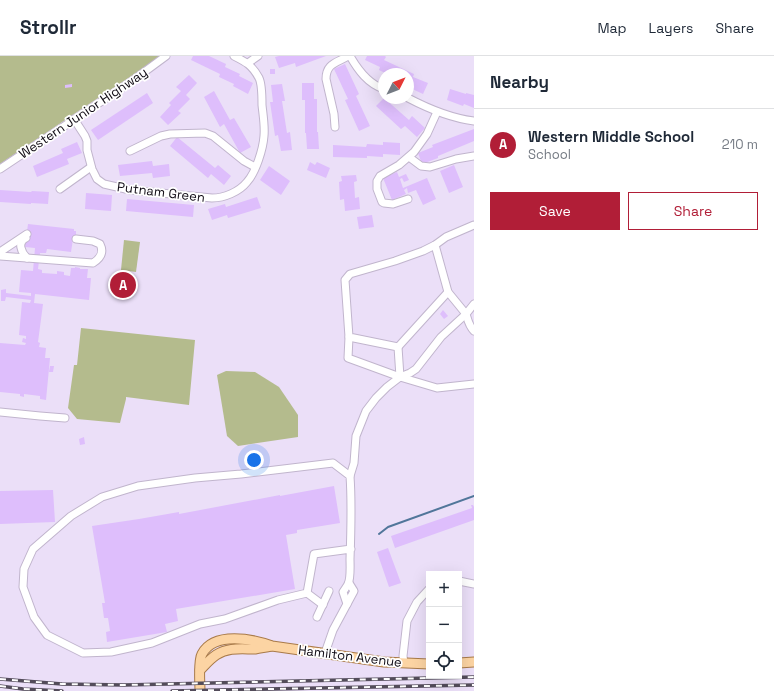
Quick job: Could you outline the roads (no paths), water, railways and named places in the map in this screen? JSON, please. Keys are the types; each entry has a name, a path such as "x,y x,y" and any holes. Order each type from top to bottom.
{"main road":[{"name":"Hamilton Avenue","path":"200,691 200,662 202,654 211,644 232,639 247,640 272,646 384,662 426,664"},
{"path":"462,663 474,662"}],"street":[{"name":"Western Junior Highway","path":"0,169 132,81 166,56"},
{"name":"Putnam Green","path":"74,119 87,141 87,150 91,167 97,179 106,186 130,190 216,198 230,194 245,185 249,180 260,155 263,143 264,126 260,81 248,63 234,56"},
{"path":"248,63 258,56"},
{"path":"335,127 334,114 326,79 326,74 331,65 349,56 364,76 378,87"},
{"path":"414,101 437,112 460,119 474,121"},
{"path":"408,199 393,204 382,202 377,189 377,181 380,176 399,165 418,147 437,112"},
{"path":"130,151 161,136 170,134 208,133 244,161 255,167"},
{"path":"408,157 421,166 430,167 456,159 474,156"},
{"path":"60,188 91,167"},
{"path":"474,225 446,237 423,251 395,262 350,274 345,280 349,336 348,358 400,377 437,388 474,384"},
{"path":"0,252 27,236 21,243 22,251 27,258"},
{"path":"0,256 93,263 97,260 103,249 100,244 93,241 76,239"},
{"path":"435,245 448,292 466,314 468,322 474,331"},
{"path":"400,377 398,347 448,292"},
{"path":"325,653 333,630 347,604 344,592 349,583 352,497 350,476 354,463 356,436 366,411 387,387 400,377 416,369 441,337 466,314 474,304"},
{"path":"349,336 398,347"},
{"path":"0,412 65,418"},
{"path":"307,593 278,600 225,618 200,624 152,643 111,652 83,653 47,636 34,617 23,587 24,569 33,549 71,516 102,498 138,486 195,478 333,463 350,476"},
{"path":"307,593 314,554 350,549"},
{"path":"462,582 474,584"},
{"path":"317,617 329,591"},
{"path":"404,663 403,656 407,621 417,602 426,592"},
{"path":"307,593 323,605"}],"waterway":[{"path":"379,534 388,527 474,496"}],"railway":[{"path":"0,679 62,684 124,685 474,677"},
{"path":"172,691 474,685"},
{"path":"0,686 62,691"}],"place":[{"name":"Western Middle School","path":"123,285"}]}
